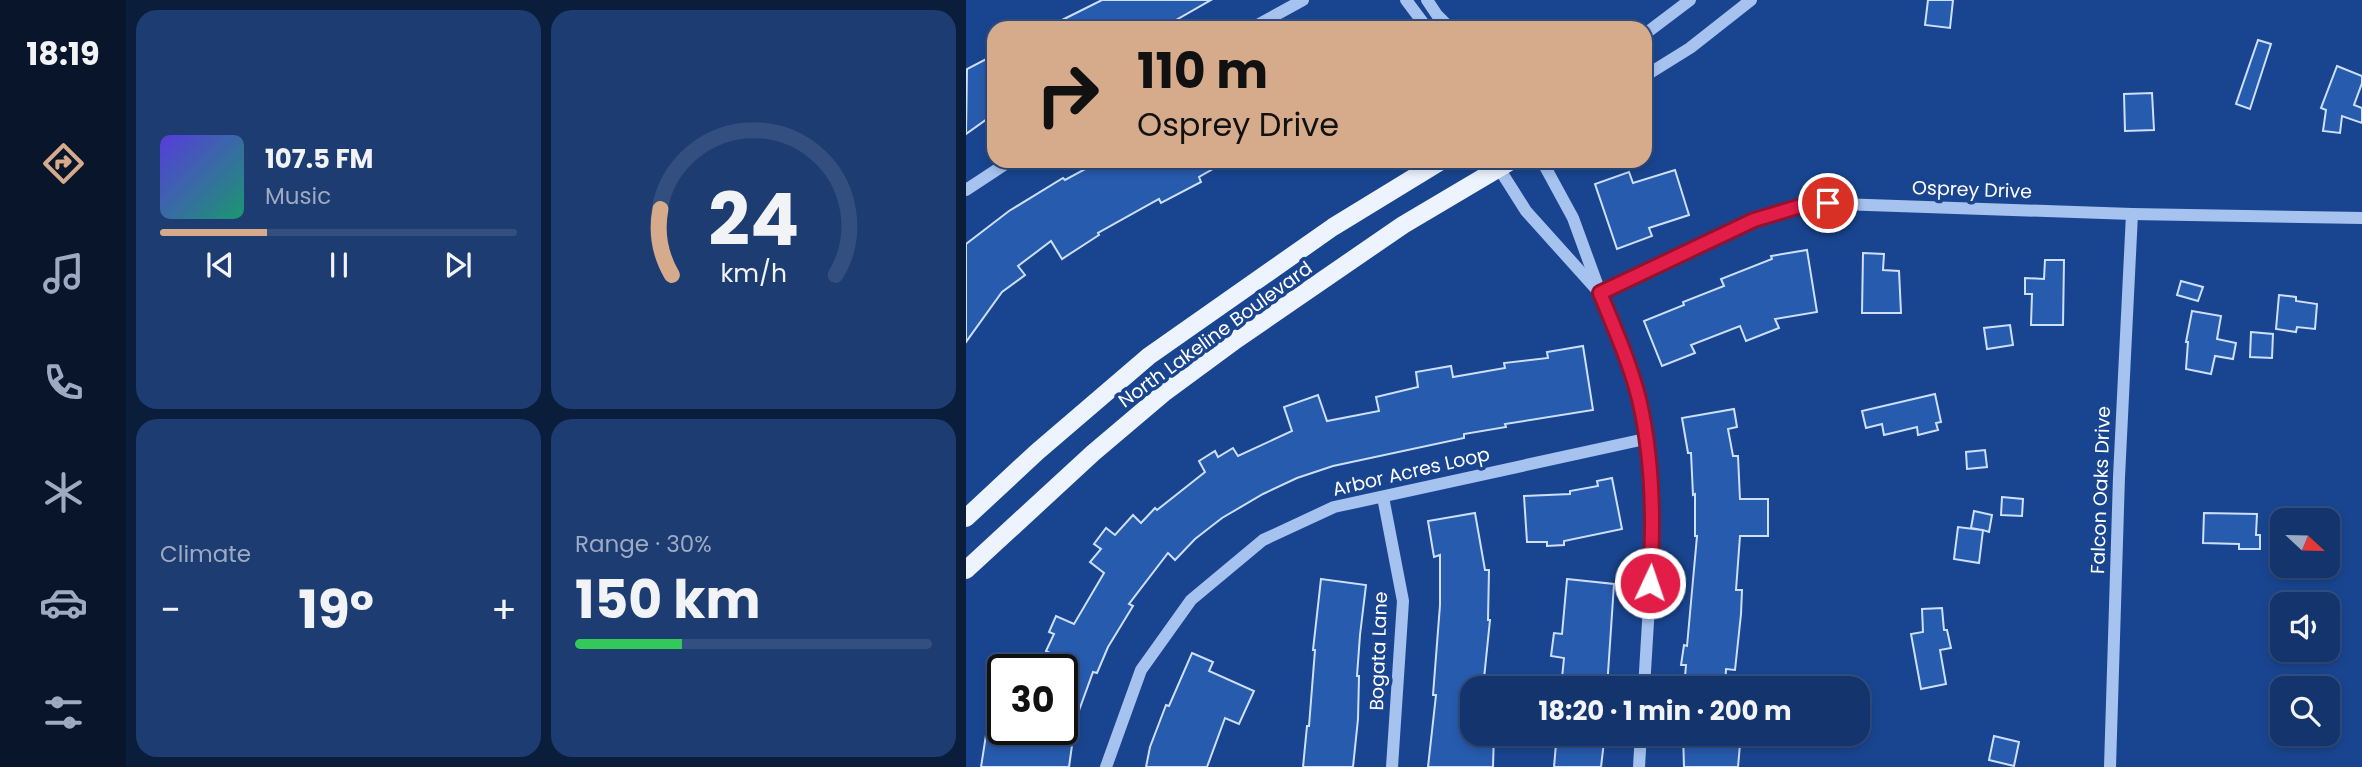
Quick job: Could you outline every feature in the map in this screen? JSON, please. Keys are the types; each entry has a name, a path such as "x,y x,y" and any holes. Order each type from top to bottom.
{"main road":[{"name":"North Lakeline Boulevard","path":"966,518 1037,452 1149,356 1333,227 1430,168"},
{"name":"North Lakeline Boulevard","path":"966,570 1093,453 1186,377 1403,225 1494,168"}],"street":[{"path":"1265,21 1303,0"},
{"path":"1406,0 1421,21"},
{"path":"1427,0 1443,21"},
{"path":"1652,29 1690,0"},
{"path":"1652,72 1690,48 1751,0"},
{"path":"966,190 999,168"},
{"path":"1504,168 1526,211 1600,293"},
{"path":"1546,168 1573,218 1639,399 1650,473 1652,556 1645,676"},
{"name":"Osprey Drive","path":"1600,293 1754,220 1811,203 2362,219"},
{"name":"Falcon Oaks Drive","path":"2110,767 2119,477 2132,214"},
{"name":"Arbor Acres Loop","path":"1106,767 1141,670 1191,600 1264,540 1334,507 1645,439"},
{"name":"Bogata Lane","path":"1382,496 1403,601 1392,767"},
{"path":"1639,767 1640,746"}],"building":[{"path":"1102,0 1211,0 1174,21 1060,21"},
{"path":"1928,0 1953,0 1950,28 1925,25"},
{"path":"2258,40 2271,44 2250,109 2236,104"},
{"path":"987,59 987,119 966,134 967,69"},
{"path":"2337,66 2362,76 2354,105 2362,108 2362,123 2342,116 2340,133 2323,131 2326,110 2321,108"},
{"path":"2152,93 2154,130 2125,131 2124,94"},
{"path":"1087,168 1215,168 1199,177 1201,182 1161,203 1159,199 1098,233 1099,235 1062,259 1051,241 1018,266 1025,275 1002,292 966,342 966,244 1009,211 1063,178 1065,180"},
{"path":"1675,170 1689,215 1649,228 1652,236 1617,249 1595,184 1629,172 1633,183"},
{"path":"1807,250 1817,312 1775,319 1779,328 1746,341 1740,326 1691,345 1695,353 1662,366 1644,321 1724,286 1721,279 1772,259 1771,256"},
{"path":"1863,253 1884,254 1883,270 1899,271 1901,313 1862,313"},
{"path":"2045,260 2064,260 2063,325 2031,325 2032,294 2025,294 2025,278 2044,279"},
{"path":"2181,281 2203,287 2198,301 2177,295"},
{"path":"2279,295 2317,304 2315,329 2297,327 2296,332 2276,329"},
{"path":"2192,311 2221,316 2217,339 2236,343 2233,359 2215,356 2211,374 2186,369 2186,342"},
{"path":"2010,325 2013,345 1987,349 1984,328"},
{"path":"2251,332 2273,334 2272,358 2250,357"},
{"path":"1583,346 1593,410 1505,424 1506,427 1464,434 1464,438 1333,466 1297,478 1222,518 1195,539 1175,560 1168,553 1129,604 1133,606 1108,647 1097,673 1093,672 1078,713 1078,654 1050,654 1046,651 1054,634 1049,632 1056,616 1074,624 1104,573 1090,562 1101,549 1094,544 1106,528 1115,535 1133,515 1141,523 1155,508 1157,510 1205,472 1199,461 1215,451 1218,457 1233,448 1238,456 1292,431 1284,407 1318,395 1327,421 1379,411 1376,397 1418,387 1416,372 1451,366 1453,377 1505,368 1504,363 1548,358 1547,352"},
{"path":"1935,394 1941,422 1936,423 1938,430 1918,435 1917,427 1884,435 1882,424 1866,428 1862,411"},
{"path":"1734,409 1737,427 1728,429 1733,456 1738,456 1740,499 1768,499 1768,536 1740,536 1736,590 1742,590 1741,614 1735,670 1726,669 1726,676 1685,676 1686,665 1681,665 1684,645 1687,646 1697,536 1691,453 1688,453 1682,418"},
{"path":"1985,450 1987,467 1967,469 1966,452"},
{"path":"1612,478 1622,529 1564,541 1564,545 1547,546 1547,542 1527,542 1524,496 1570,494 1570,491 1598,486 1597,481"},
{"path":"2002,497 2023,499 2022,516 2001,515"},
{"path":"1974,511 1992,515 1989,532 1983,530 1979,563 1954,559 1958,527 1982,530 1971,528"},
{"path":"1475,513 1485,570 1489,570 1490,620 1484,676 1460,676 1460,746 1494,746 1493,767 1428,767 1436,695 1433,695 1440,605 1440,555 1434,557 1428,521"},
{"path":"2204,513 2257,514 2256,535 2260,535 2260,549 2239,549 2239,544 2203,543"},
{"path":"1321,579 1366,585 1357,676 1358,719 1353,767 1303,767"},
{"path":"1567,579 1614,584 1608,676 1562,676 1564,658 1551,656 1554,633 1562,634"},
{"path":"1942,608 1944,630 1947,630 1951,648 1940,650 1946,684 1921,689 1911,634 1923,632 1922,609"},
{"path":"1192,653 1213,662 1209,671 1254,691 1239,724 1225,718 1207,767 1146,767 1150,747 1166,705 1169,706"},
{"path":"986,735 987,745 1072,745 1069,767 981,767"},
{"path":"1994,736 2019,742 2014,766 1989,760"},
{"path":"1556,746 1603,746 1601,767 1554,767"},
{"path":"1683,746 1740,746 1738,767 1684,767"}],"route":[{"path":"1650,583 1650,473 1639,399 1600,293 1754,220 1811,203 1828,203"}]}
